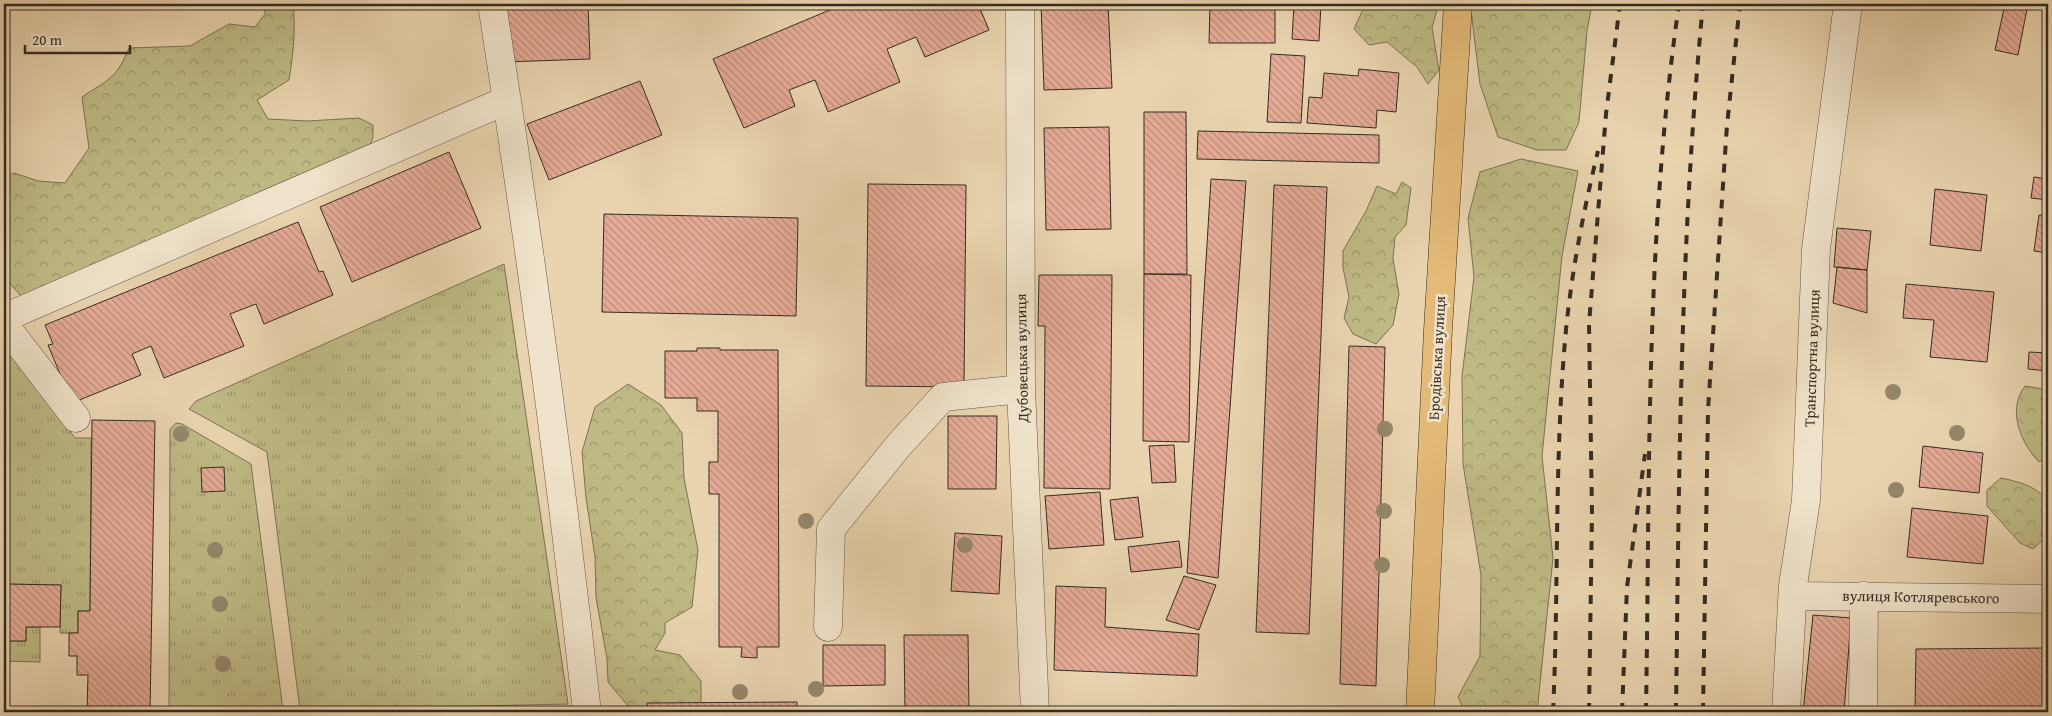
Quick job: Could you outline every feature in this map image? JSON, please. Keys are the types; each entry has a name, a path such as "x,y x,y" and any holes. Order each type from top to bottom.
{"main road":[{"name":"Бродівська вулиця","path":"1420,712 1438,330 1458,4"}],"street":[{"path":"492,4 555,446 587,712"},
{"name":"Дубовецька вулиця","path":"1020,4 1021,389 1035,712"},
{"name":"Транспортна вулиця","path":"1786,712 1793,596 1806,500 1816,248 1848,4"},
{"path":"4,318 507,100"},
{"path":"4,324 76,418"},
{"path":"828,627 831,529 837,521 899,445 943,397 1021,389"},
{"name":"вулиця Котляревського","path":"1793,596 2048,598"},
{"path":"1863,712 1864,596"}],"green space":[{"path":"265,4 293,4 294,23 293,52 289,80 257,100 268,119 307,121 359,118 373,125 373,137 367,155 22,297 4,277 6,248 4,245 4,177 14,173 38,181 65,183 89,148 82,97 105,82 116,72 129,48 190,46 229,24 255,27 265,14"},
{"path":"1406,4 1434,4 1438,6 1432,28 1439,70 1428,84 1417,67 1387,42 1369,45 1354,29 1364,7 1391,8"},
{"path":"1473,4 1592,4 1587,31 1579,122 1566,150 1537,150 1498,137 1480,84 1471,11"},
{"path":"1521,159 1578,171 1562,256 1542,456 1553,558 1537,712 1465,712 1458,697 1480,656 1481,575 1463,464 1462,376 1474,277 1468,218 1480,172"},
{"path":"1402,182 1411,188 1406,225 1395,237 1393,259 1399,294 1393,325 1376,344 1353,334 1344,318 1349,297 1343,268 1343,251 1366,211 1377,186 1396,194"},
{"path":"504,264 568,704 300,710 267,452 189,409 196,401"},
{"path":"4,342 75,438 91,438 90,611 78,611 78,633 60,633 61,585 4,584"},
{"path":"628,384 661,405 682,433 684,478 698,550 692,607 665,623 665,633 655,650 680,655 701,681 701,702 674,710 628,706 608,682 607,659 596,597 595,557 586,498 582,452 595,407"},
{"path":"2025,386 2048,390 2048,456 2039,462 2026,445 2018,426 2017,405"},
{"path":"176,423 182,424 251,464 283,710 169,710 170,429"},
{"path":"2001,478 2021,483 2034,489 2045,498 2048,504 2048,535 2033,549 2020,543 1987,506 1987,490"},
{"path":"4,626 9,626 9,641 26,641 26,627 40,627 40,662 4,661"},
{"path":"1174,706 1179,712 1090,712"}],"building":[{"path":"844,4 978,4 989,30 925,57 916,37 887,49 900,82 828,112 815,80 789,90 795,106 744,128 713,59"},
{"path":"1041,4 1108,4 1112,88 1044,90"},
{"path":"1210,4 1275,4 1275,43 1209,43"},
{"path":"1294,4 1321,4 1319,41 1292,39"},
{"path":"1915,4 1960,4 1959,9"},
{"path":"2005,4 2028,4 2018,55 1995,50"},
{"path":"588,5 590,59 505,62 503,9"},
{"path":"1271,54 1305,56 1301,123 1267,122"},
{"path":"1359,69 1399,73 1396,112 1377,110 1376,128 1307,123 1309,97 1322,98 1324,73 1358,76"},
{"path":"640,81 662,135 549,180 527,124"},
{"path":"1144,112 1186,112 1187,274 1144,274"},
{"path":"1109,127 1111,229 1046,230 1044,128"},
{"path":"1198,131 1379,135 1379,163 1197,159"},
{"path":"449,152 481,228 352,282 320,207"},
{"path":"2034,177 2048,179 2048,200 2031,198"},
{"path":"1211,179 1246,181 1218,578 1187,573"},
{"path":"868,184 966,185 964,387 866,386"},
{"path":"1274,185 1327,187 1309,634 1256,632"},
{"path":"1935,189 1987,195 1981,251 1930,245"},
{"path":"604,214 798,218 796,316 602,312"},
{"path":"2039,215 2048,216 2048,253 2034,251"},
{"path":"298,222 319,272 323,271 333,295 264,324 256,304 230,314 244,346 164,378 151,346 132,354 141,375 72,403 48,345 53,344 45,325"},
{"path":"1837,228 1871,231 1867,270 1834,267"},
{"path":"1837,267 1867,270 1867,313 1833,303"},
{"path":"1144,274 1191,275 1189,442 1143,441"},
{"path":"1039,275 1112,275 1110,489 1044,488 1045,326 1038,326"},
{"path":"1906,284 1994,292 1987,362 1930,357 1934,320 1903,318"},
{"path":"1349,346 1385,347 1376,686 1340,684"},
{"path":"697,348 778,350 779,647 757,647 757,658 741,657 742,647 719,647 719,494 709,494 709,462 718,462 718,411 697,411 697,398 665,398 665,351 697,351"},
{"path":"2029,352 2048,353 2048,371 2028,369"},
{"path":"948,416 997,416 996,489 948,489"},
{"path":"92,420 155,421 150,712 87,712 88,675 77,675 77,656 69,656 69,633 78,633 78,611 90,611"},
{"path":"1174,445 1176,482 1152,483 1149,446"},
{"path":"1923,446 1983,453 1979,493 1919,487"},
{"path":"224,467 225,491 202,492 201,468"},
{"path":"1100,492 1104,545 1049,549 1045,496"},
{"path":"1138,497 1143,537 1115,540 1110,500"},
{"path":"1912,508 1988,516 1983,564 1907,557"},
{"path":"955,533 1002,536 999,594 951,591"},
{"path":"1179,541 1182,567 1131,572 1128,547"},
{"path":"2048,542 2048,565 2046,565"},
{"path":"1184,576 1216,585 1199,630 1166,620"},
{"path":"4,584 61,585 60,627 26,627 26,641 9,641 9,626 4,626"},
{"path":"1056,586 1106,588 1105,627 1199,634 1197,676 1054,670"},
{"path":"1813,615 1851,618 1844,712 1803,712"},
{"path":"904,635 968,635 969,712 905,712"},
{"path":"823,645 885,645 885,685 823,686"},
{"path":"2048,648 2048,712 1915,712 1916,649"},
{"path":"797,702 797,712 648,712 647,703"},
{"path":"1289,708 1336,711 1336,712 1289,712"},
{"path":"1208,710 1256,712 1208,712"}],"railway":[{"path":"1589,712 1592,513 1589,324 1606,114 1620,4"},
{"path":"1646,712 1649,446 1655,269 1660,180 1679,4"},
{"path":"1676,712 1685,269 1695,92 1703,4"},
{"path":"1703,712 1708,410 1727,125 1740,4"},
{"path":"1553,712 1562,377 1566,330 1579,239 1598,151"},
{"path":"1622,712 1627,587 1645,454"}]}
